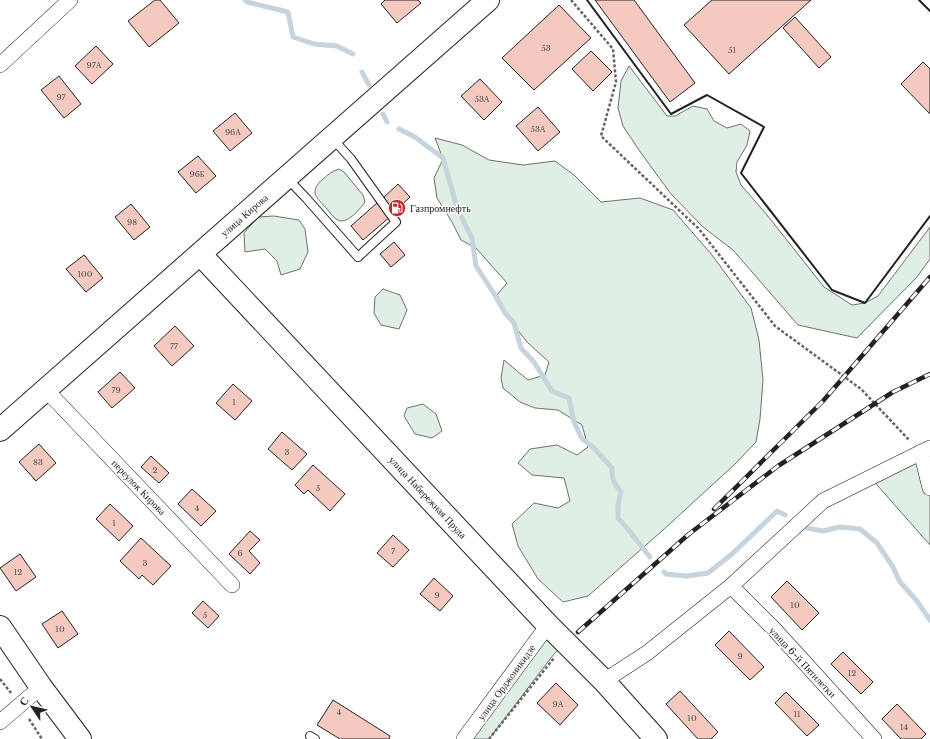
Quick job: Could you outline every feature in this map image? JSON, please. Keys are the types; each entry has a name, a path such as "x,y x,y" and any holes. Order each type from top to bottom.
{"main road":[{"name":"улица Кирова","path":"0,430 488,0"},
{"name":"улица Набережная Пруда","path":"200,254 548,625 604,681 656,739"},
{"path":"0,627 41,688 80,739"}],"street":[{"path":"0,64 70,0"},
{"name":"переулок Кирова","path":"46,390 232,585"},
{"path":"604,681 647,653 731,586 823,501 926,450 930,488"},
{"name":"улица 6-й Пятилетки","path":"731,586 774,629 874,739"},
{"name":"улица Орджоникидзе","path":"464,739 548,625"},
{"path":"0,722 41,688"}],"lane":[{"path":"287,178 358,257 396,222 351,159 332,138"}],"path":[{"path":"571,0 613,49 616,82 601,136 699,230 775,326 861,389 926,450"},
{"path":"490,739 566,643"}],"green space":[{"path":"629,66 667,116 675,116 693,106 707,109 714,121 727,128 741,124 750,131 747,145 737,162 736,172 741,185 767,215 824,287 852,305 865,303 878,296 930,227 930,259 917,277 857,338 798,325 733,250 703,227 671,194 623,126 618,108 621,81"},
{"path":"435,138 462,145 489,160 523,165 555,161 574,175 601,202 640,198 673,210 712,255 751,308 759,340 763,380 760,419 756,442 735,464 662,531 588,596 563,602 538,579 518,546 512,524 534,503 558,508 570,501 564,478 532,475 518,463 530,449 557,445 577,455 588,447 582,425 558,410 535,408 520,402 503,388 501,378 504,360 528,380 545,375 549,362 528,343 507,317 497,295 507,283 476,248 461,240 437,198 434,178 443,159"},
{"path":"339,169 344,172 363,195 365,202 358,211 344,221 337,219 332,215 317,198 315,191 318,184 323,179"},
{"path":"274,216 299,220 305,229 308,252 300,269 281,275 277,261 265,249 245,252 244,233 258,217"},
{"path":"383,289 400,295 407,310 399,329 381,325 374,313 375,297"},
{"path":"423,404 436,414 442,431 432,438 415,434 404,416 407,408"},
{"path":"930,448 930,545 870,477"},
{"path":"548,625 566,643 554,654 489,739 464,739"}],"building":[{"path":"155,0 160,0 179,23 149,47 128,21"},
{"path":"385,0 418,0 421,3 397,23 381,4"},
{"path":"595,0 634,0 695,83 670,102"},
{"path":"712,0 811,0 729,74 684,25"},
{"path":"559,5 591,38 534,90 502,58"},
{"path":"795,17 831,57 819,68 783,28"},
{"path":"96,46 113,64 92,84 75,66"},
{"path":"591,51 612,72 593,91 572,69"},
{"path":"923,62 930,69 930,114 901,84"},
{"path":"59,76 81,104 64,118 41,90"},
{"path":"480,79 502,102 484,120 461,96"},
{"path":"538,107 560,132 538,151 516,126"},
{"path":"235,113 252,133 230,151 213,131"},
{"path":"198,156 216,176 196,193 178,172"},
{"path":"398,184 410,197 394,212 382,199"},
{"path":"378,202 391,216 363,240 351,226"},
{"path":"131,204 150,227 134,240 115,217"},
{"path":"394,242 405,255 391,267 380,254"},
{"path":"84,255 103,278 86,292 66,269"},
{"path":"175,326 194,346 172,366 154,346"},
{"path":"120,372 135,388 112,408 98,392"},
{"path":"233,384 252,401 235,420 216,403"},
{"path":"282,432 307,454 292,470 268,449"},
{"path":"39,444 56,463 36,481 19,462"},
{"path":"151,456 169,473 159,483 141,467"},
{"path":"313,465 345,494 330,511 308,490 304,494 295,485"},
{"path":"192,489 216,511 201,526 178,504"},
{"path":"110,504 133,526 119,541 96,519"},
{"path":"250,531 260,540 249,551 260,563 250,574 229,554"},
{"path":"393,535 409,550 393,567 377,553"},
{"path":"141,538 171,566 153,585 142,575 139,579 120,561"},
{"path":"20,554 36,577 16,591 0,568"},
{"path":"434,578 453,596 440,611 420,594"},
{"path":"787,581 819,613 802,630 771,597"},
{"path":"203,601 219,616 208,628 192,613"},
{"path":"62,611 78,634 58,648 42,624"},
{"path":"729,631 764,667 750,680 715,645"},
{"path":"843,652 873,682 861,694 831,664"},
{"path":"556,683 578,705 560,725 537,703"},
{"path":"680,691 718,732 711,739 698,739 666,704"},
{"path":"786,692 819,725 807,736 775,703"},
{"path":"333,700 390,736 389,739 340,739 317,725"},
{"path":"897,704 926,734 921,739 901,739 882,719"}],"waterway":[{"path":"245,0 247,2 288,12 293,37 314,44 337,46 353,54"},
{"path":"362,72 369,85"},
{"path":"383,114 387,122"},
{"path":"399,129 415,137 443,158 457,208 472,238 476,266 505,313 514,323 521,348 534,362 552,391 569,398 574,422 582,439 593,447 612,468 612,476 616,486 621,492 618,504 618,518 627,527 650,557"},
{"path":"664,572 666,574 687,576 708,573 732,554 777,511 785,515"},
{"path":"807,528 823,531 840,527 860,529 877,543 893,567 900,582 917,601 930,620"}],"railway":[{"path":"714,509 823,401 930,277"},
{"path":"578,632 689,534 778,466 893,392 930,374"}],"wall":[{"path":"587,0 671,114 707,95 764,127 741,173 832,290 865,303 930,216"},
{"path":"919,0 930,11"}],"place":[{"name":"Газпромнефть","path":"397,208"}]}
